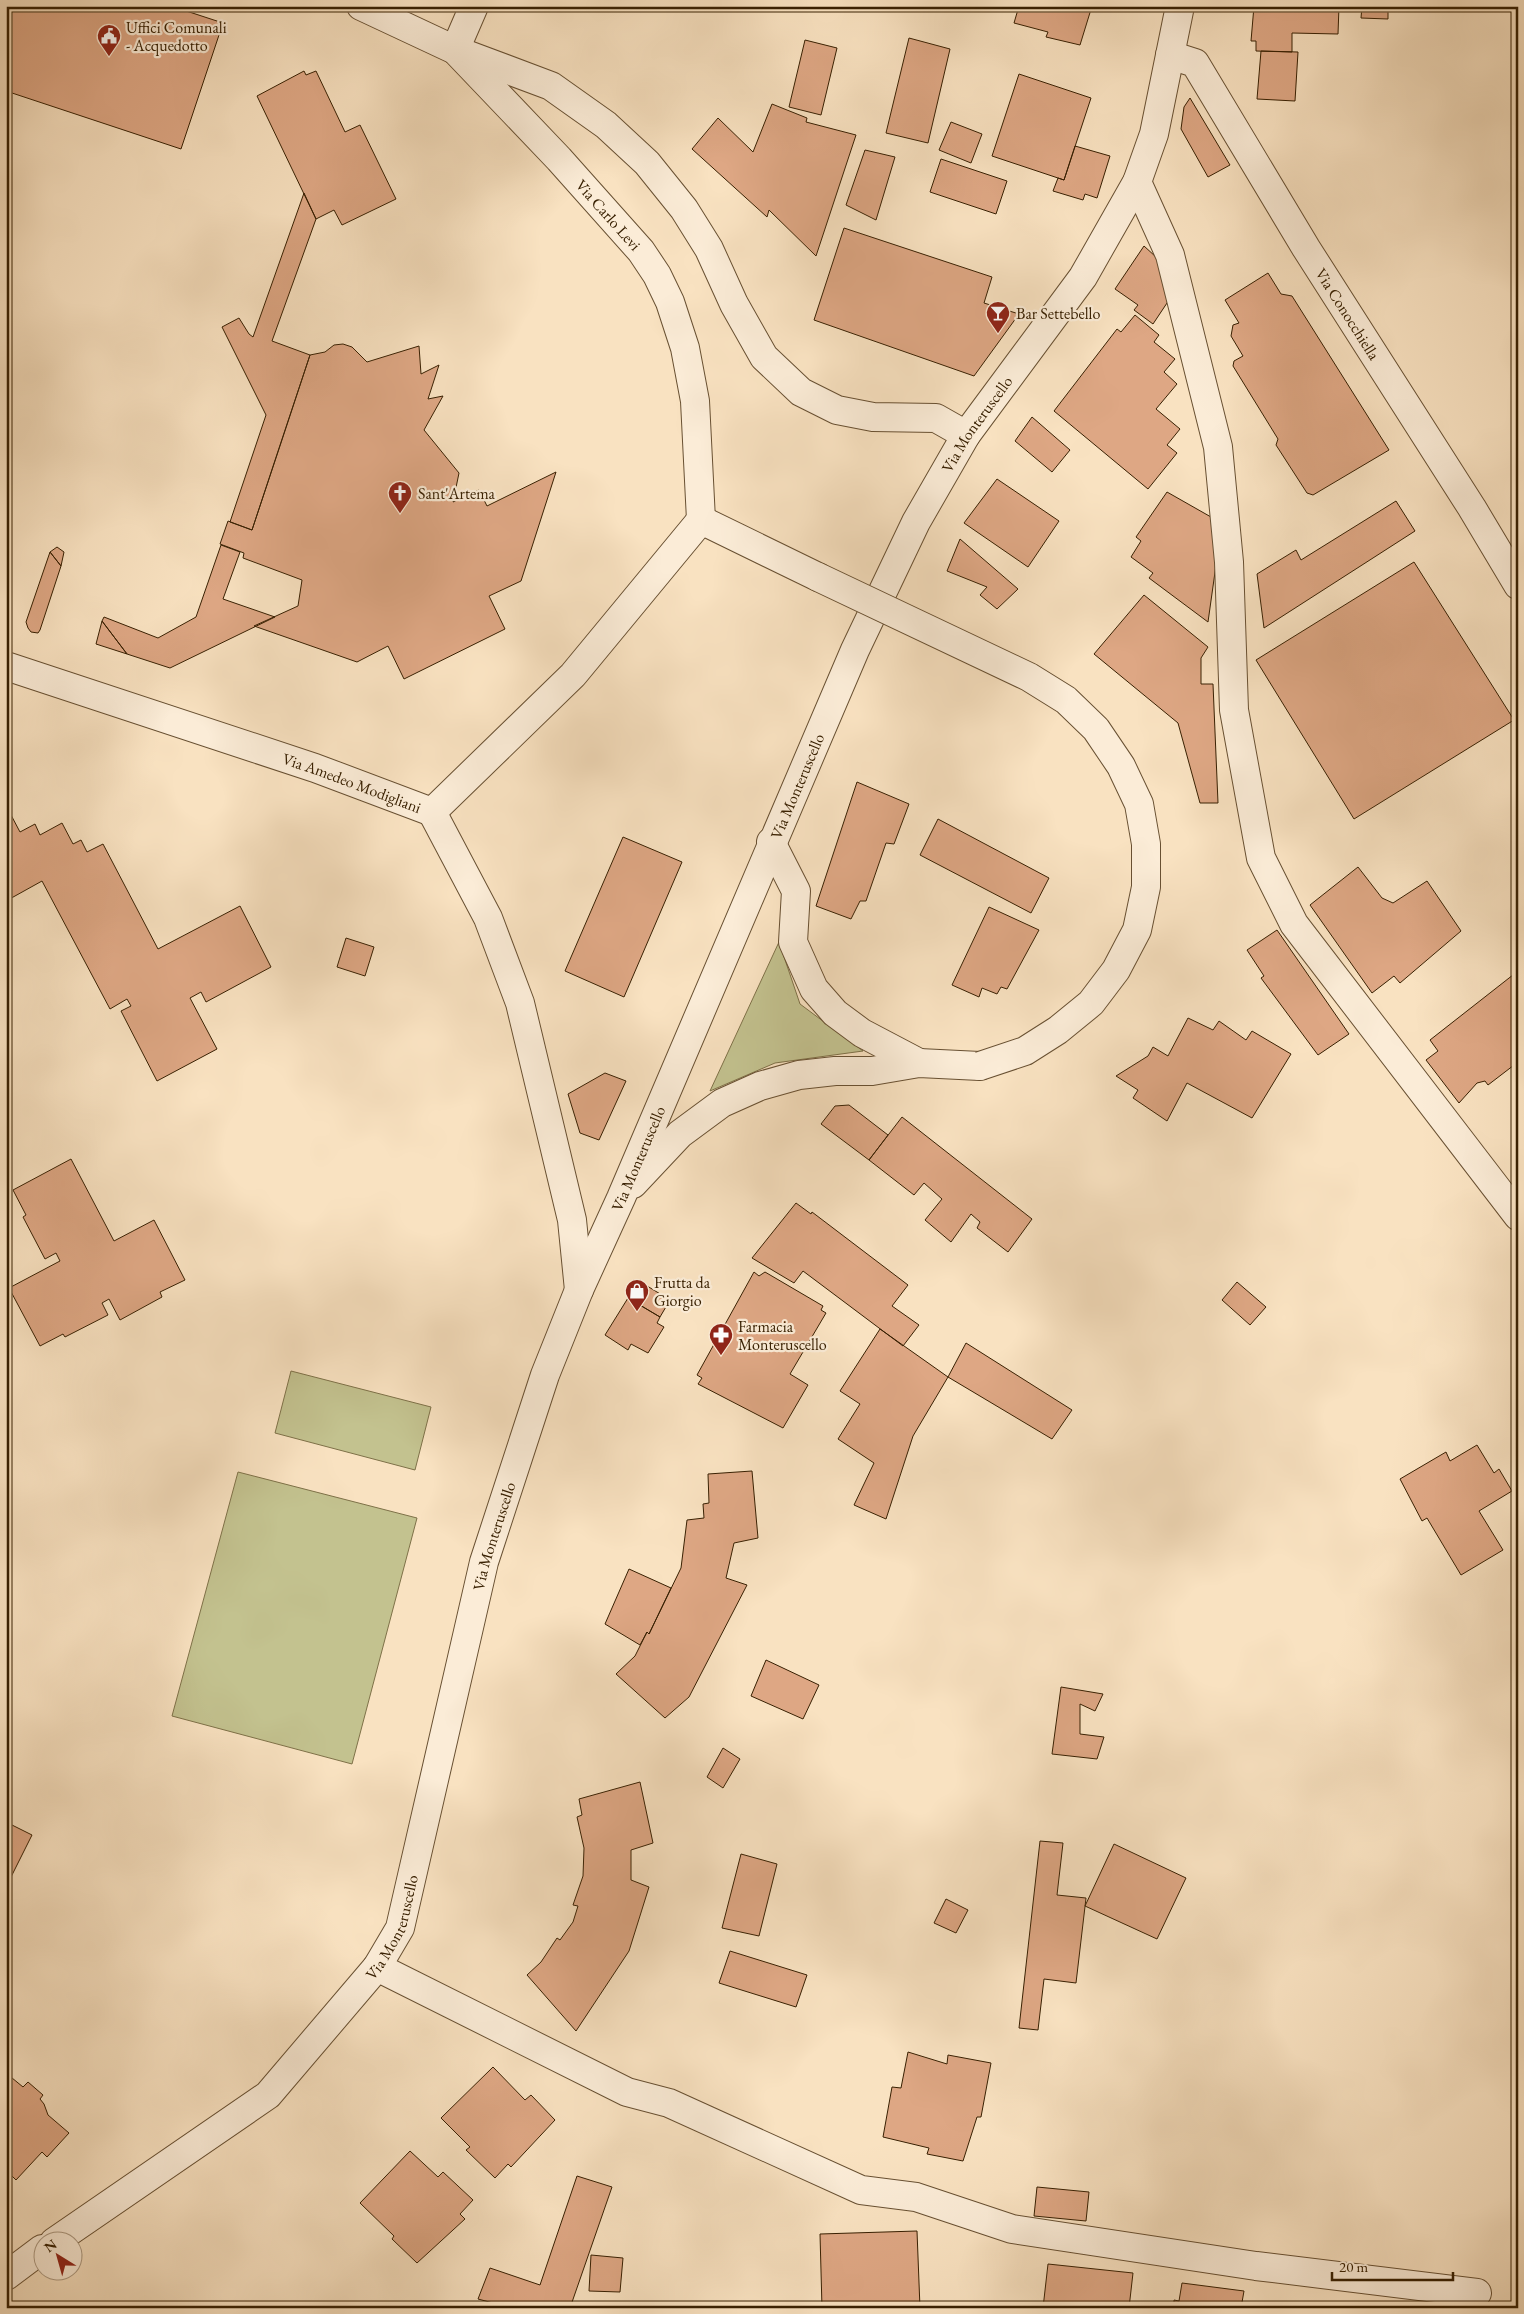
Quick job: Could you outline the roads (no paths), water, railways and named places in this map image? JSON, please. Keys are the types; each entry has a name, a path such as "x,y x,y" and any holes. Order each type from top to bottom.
{"street":[{"name":"Via Carlo Levi","path":"361,6 455,50 559,159 641,251 657,275 670,302 685,348 692,383 695,401 701,520"},
{"path":"474,6 455,50 551,86 606,125 647,163 684,209 710,249 734,304 764,357 801,392 836,410 873,418 936,418 966,435"},
{"name":"Via Monteruscello","path":"69,2232 268,2095 377,1968 400,1928 484,1562 545,1375 579,1290 855,650 916,522 966,435 1083,277 1137,182 1154,134 1180,6"},
{"name":"Via Conocchiella","path":"1170,55 1195,63 1306,248 1472,508 1518,586"},
{"path":"1137,182 1170,255 1218,447 1229,562 1234,710 1261,858 1294,924 1518,1216"},
{"path":"620,1198 680,1134 722,1103 760,1086 799,1075 834,1070 872,1071 919,1063 980,1066 1025,1051 1058,1030 1091,1003 1116,970 1137,930 1146,887 1146,844 1139,804 1121,766 1096,729 1066,700 1029,677 701,520"},
{"name":"Via Amedeo Modigliani","path":"6,666 315,768 432,812 573,675 701,520"},
{"path":"432,812 488,918 520,1003 572,1220 579,1290"},
{"path":"771,842 796,891 793,942 814,989 835,1013 862,1033 919,1063"},
{"path":"377,1968 628,2092 669,2103 861,2190 916,2197 1012,2229 1256,2266 1477,2292"},
{"path":"6,2276 32,2256"}],"place":[{"name":"Uffici Comunali - Acquedotto","path":"109,57"},
{"name":"Bar Settebello","path":"998,334"},
{"name":"Sant'Artema","path":"400,514"},
{"name":"Frutta da Giorgio","path":"637,1312"},
{"name":"Farmacia Monteruscello","path":"721,1356"}]}
